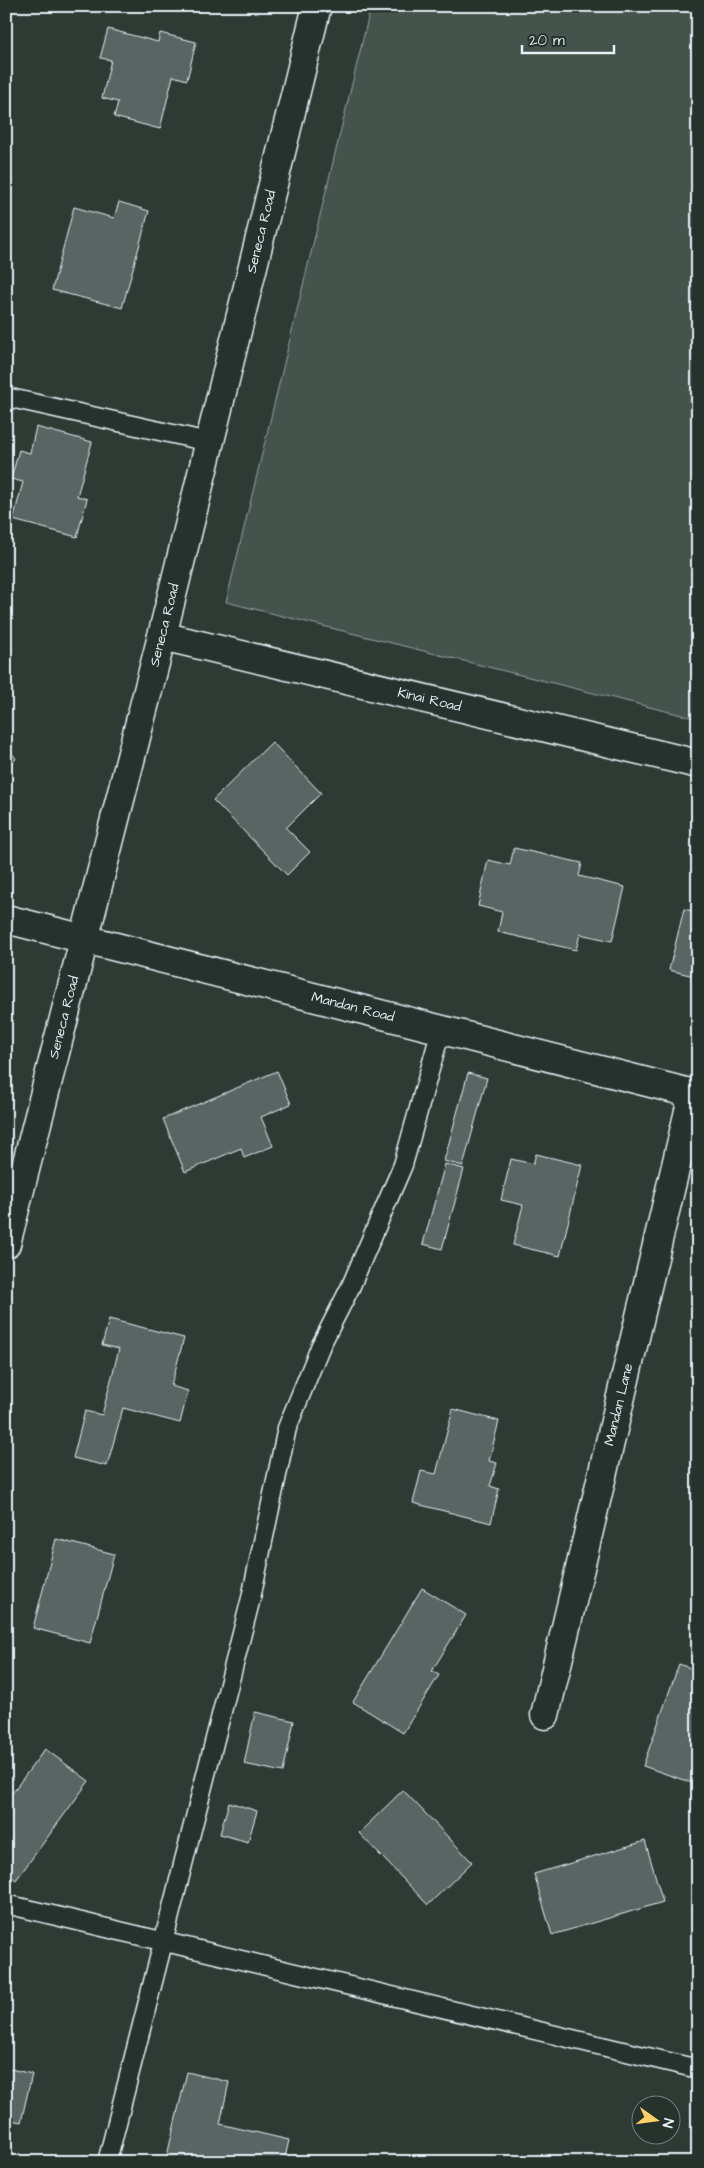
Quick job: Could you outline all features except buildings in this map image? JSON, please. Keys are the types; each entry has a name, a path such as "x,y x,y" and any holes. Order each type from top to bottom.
{"street":[{"name":"Seneca Road","path":"6,1244 162,636 317,6"},
{"name":"Kinai Road","path":"162,636 698,764"},
{"name":"Mandan Road","path":"6,919 695,1094"},
{"name":"Mandan Lane","path":"545,1715 695,1094"}],"lane":[{"path":"6,396 210,442"},
{"path":"107,2162 252,1598 287,1428 321,1344 350,1288 403,1165 441,1030"},
{"path":"6,1904 698,2069"}],"shaded area":[{"path":"371,6 698,6 698,719 226,602"}]}
